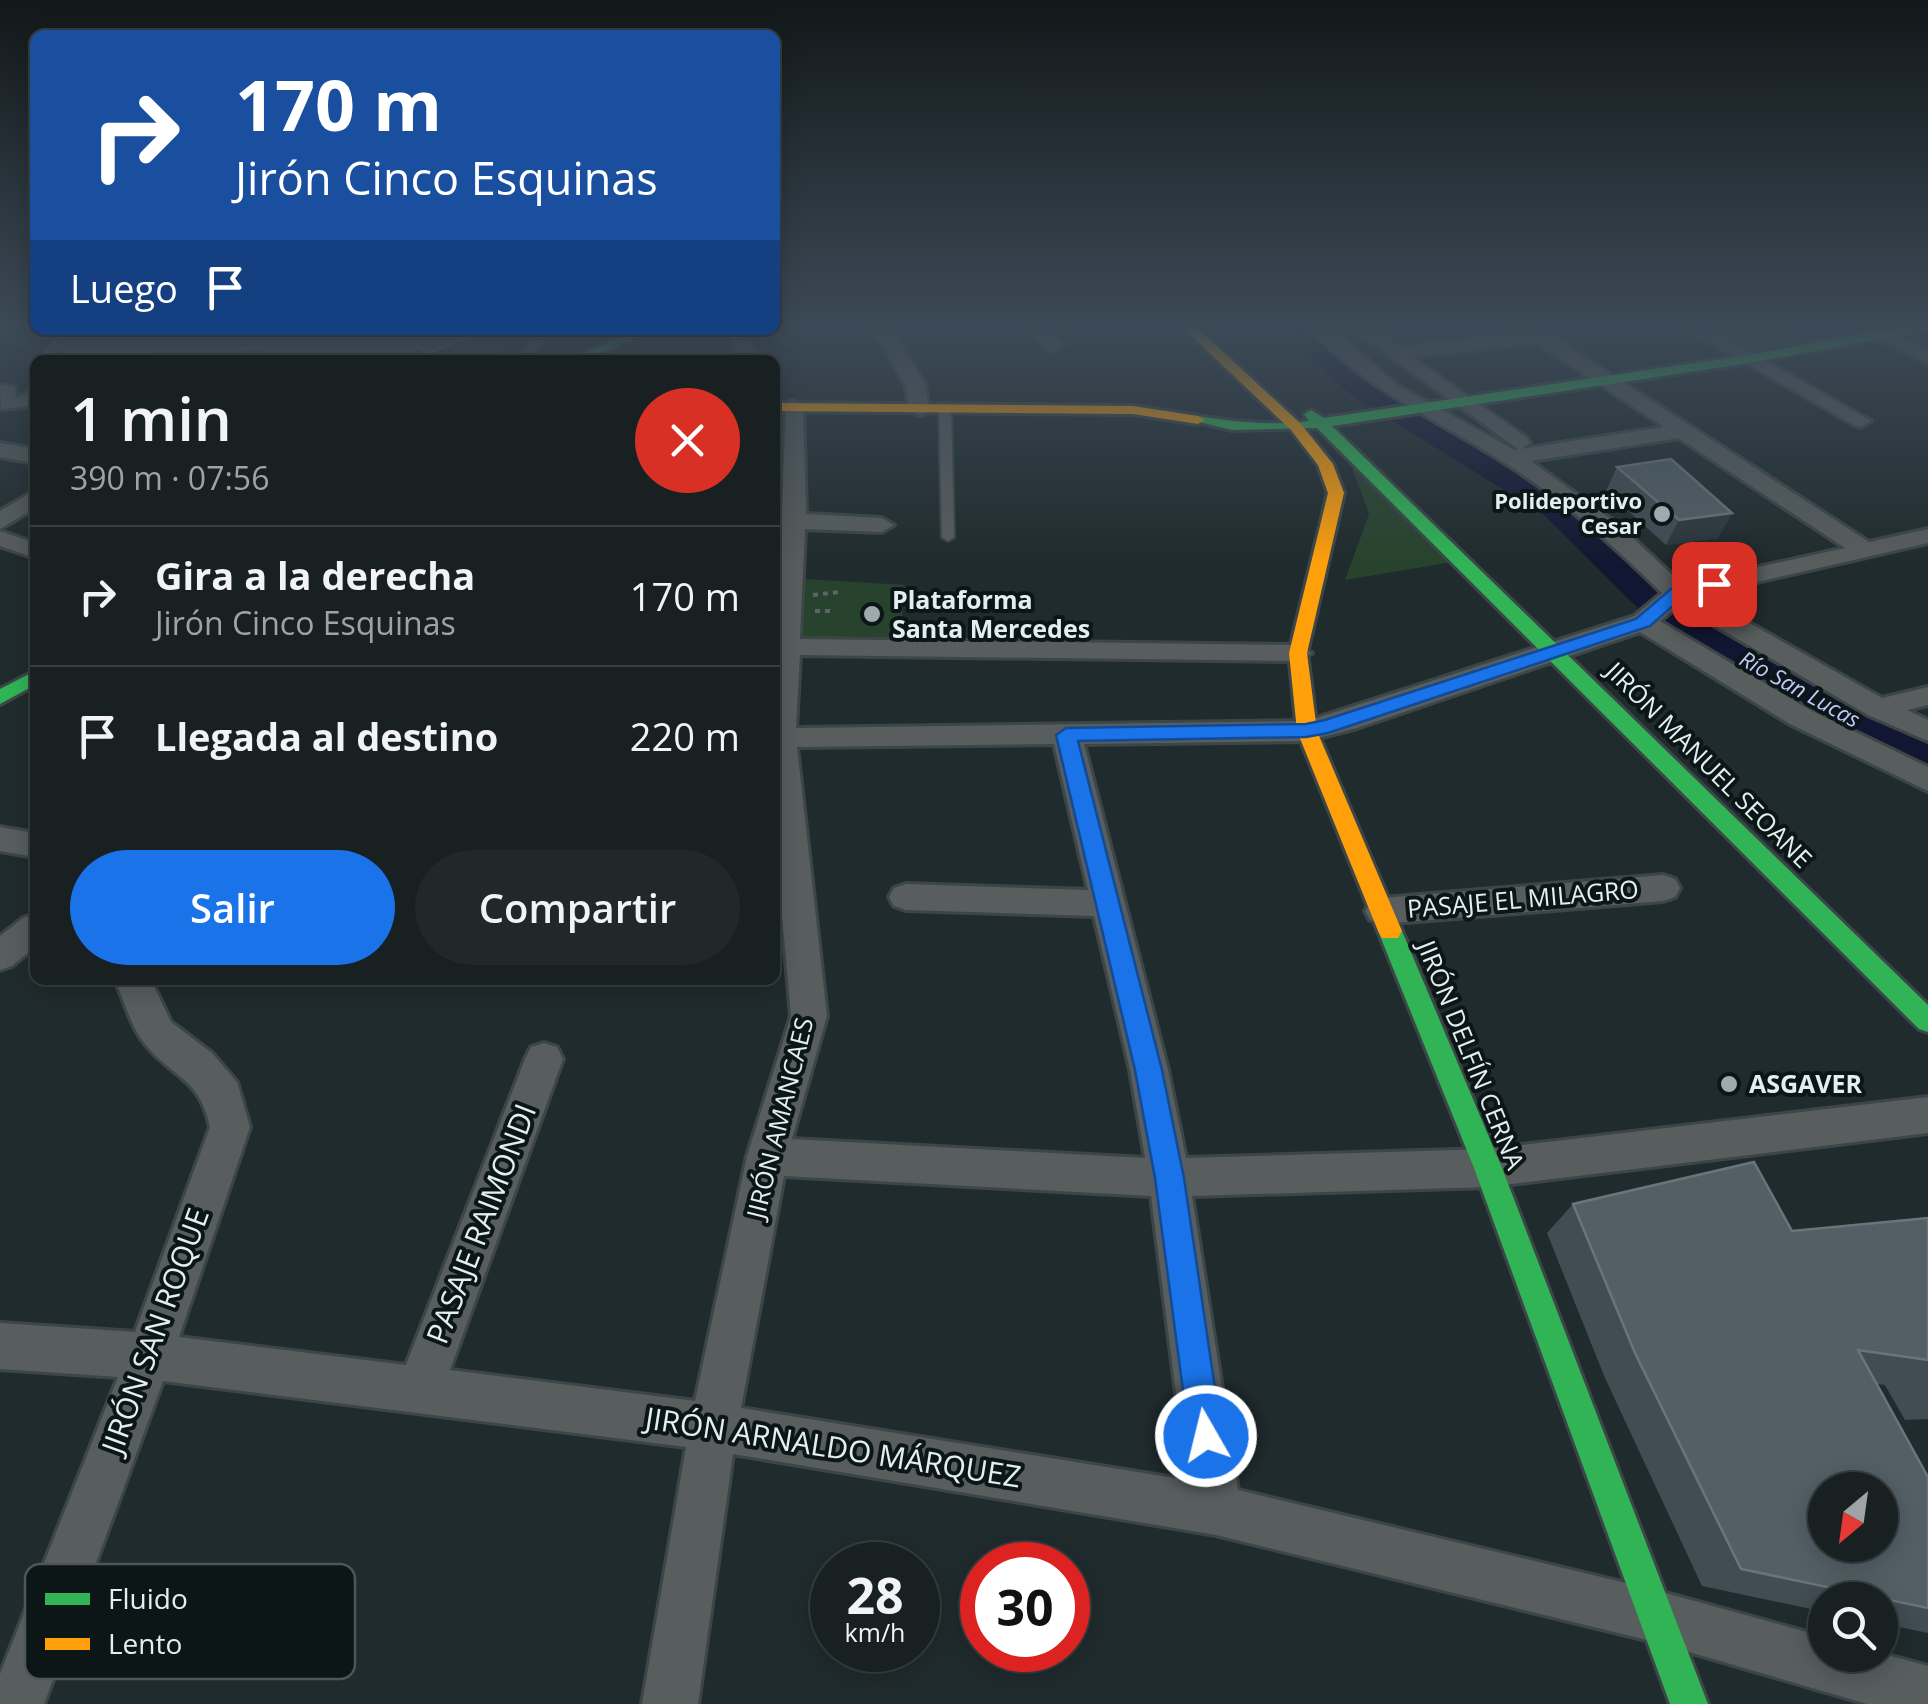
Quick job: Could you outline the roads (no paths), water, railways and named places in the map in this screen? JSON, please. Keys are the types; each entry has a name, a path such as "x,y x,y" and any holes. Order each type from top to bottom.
{"main road":[{"name":"JIRÓN DELFÍN CERNA","path":"1275,405 1324,464 1336,493 1298,653 1306,730 1488,1168 1688,1704"},
{"name":"JIRÓN MANUEL SEOANE","path":"1298,405 1554,650 1928,1021"},
{"path":"784,407 1132,410 1232,426 1296,426 1454,405"},
{"path":"0,672 29,667"},
{"path":"0,698 29,667"}],"street":[{"path":"918,405 919,409"},
{"path":"1404,405 1409,411 1523,456 1682,431"},
{"path":"1467,405 1610,530 1673,597 1928,731"},
{"path":"1642,405 1865,550"},
{"path":"1831,405 1862,422"},
{"name":"JIRÓN AMANCAES","path":"780,622 784,407"},
{"path":"0,450 30,455"},
{"path":"0,522 30,501"},
{"path":"784,520 882,525"},
{"path":"780,738 1306,730 1347,722 1644,621 1673,597 1928,536"},
{"path":"0,538 30,549"},
{"path":"1644,621 1800,717 1928,780"},
{"path":"780,647 1298,653"},
{"path":"1878,708 1928,696"},
{"path":"1066,735 1110,904 1169,1178 1216,1510"},
{"name":"JIRÓN AMANCAES","path":"670,1704 713,1427 767,1156 808,1016 780,757"},
{"path":"0,839 30,844"},
{"name":"PASAJE EL MILAGRO","path":"1382,911 1663,888"},
{"path":"906,896 1110,904"},
{"path":"0,956 30,931"},
{"name":"JIRÓN SAN ROQUE","path":"70,1564 230,1128 223,1094 198,1066 158,1034 135,985"},
{"name":"PASAJE RAIMONDI","path":"420,1389 544,1059"},
{"path":"767,1156 1169,1178 1488,1168 1928,1115"},
{"name":"JIRÓN ARNALDO MÁRQUEZ","path":"0,1346 149,1356 713,1427 1216,1510 1655,1616 1928,1694"},
{"name":"JIRÓN SAN ROQUE","path":"16,1704 26,1679"}],"lane":[{"path":"945,409 948,536"}],"waterway":[{"name":"Río San Lucas","path":"1391,405 1557,507 1665,612 1809,698 1928,756"}],"place":[{"name":"Polideportivo Cesar","path":"1662,514"},
{"name":"Plataforma Santa Mercedes","path":"872,614"},
{"name":"ASGAVER","path":"1729,1084"}]}
